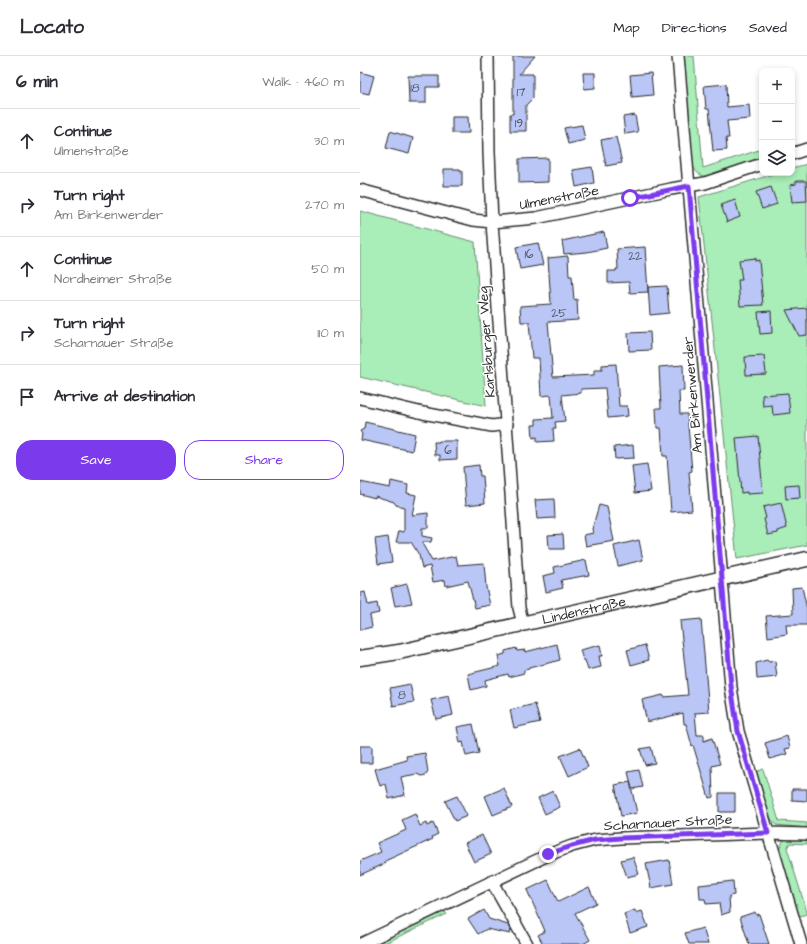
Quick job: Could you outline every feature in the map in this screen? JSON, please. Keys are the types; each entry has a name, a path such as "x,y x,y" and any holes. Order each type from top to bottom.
{"street":[{"name":"Karlsburger Weg","path":"488,56 489,152 492,222 519,608 523,624"},
{"name":"Am Birkenwerder","path":"678,56 731,686 738,731 800,944"},
{"path":"795,153 807,149"},
{"name":"Ulmenstraße","path":"360,190 473,220 492,222 536,218 671,188 706,183 759,165"},
{"path":"360,398 423,413 492,426 507,424"},
{"name":"Lindenstraße","path":"360,658 399,652 722,577 807,559"},
{"name":"Scharnauer Straße","path":"361,944 548,854 595,840 768,833 807,834"},
{"path":"492,882 527,944"}],"green space":[{"path":"684,56 694,56 703,168 759,150 759,160 709,176 699,174 693,166"},
{"path":"807,164 807,545 737,559 699,197 767,176 795,176 795,167"},
{"path":"360,211 475,242 486,406 360,377"},
{"path":"763,769 779,821 807,823 807,828 776,825 771,819 755,772"},
{"path":"788,838 807,838 807,844 790,843 787,848 807,912 807,914 796,917 778,852 783,841"},
{"path":"443,910 447,914 383,944 372,944"}],"building":[{"path":"513,56 535,56 519,74 533,74 533,98 526,105 526,131 510,131 510,114 513,114"},
{"path":"360,72 374,76 369,94 360,92"},
{"path":"583,73 595,73 595,88 584,89"},
{"path":"651,73 653,95 632,97 630,75"},
{"path":"408,76 439,76 439,87 426,87 426,103 409,103"},
{"path":"726,84 727,107 749,105 750,119 727,121 729,138 726,138 727,150 713,151 709,109 706,109 704,86"},
{"path":"635,115 638,132 625,134 623,117"},
{"path":"452,117 468,117 469,133 452,133"},
{"path":"582,125 585,140 568,144 564,128"},
{"path":"390,131 413,138 409,154 386,148"},
{"path":"616,137 622,163 606,166 601,140"},
{"path":"548,158 548,182 519,183 519,159"},
{"path":"592,167 594,183 576,187 573,170"},
{"path":"444,169 460,169 460,171 462,171 462,186 444,186"},
{"path":"796,181 806,181 807,201 792,202 790,185 796,184"},
{"path":"771,187 777,204 762,209 756,192"},
{"path":"735,200 740,217 727,222 721,205"},
{"path":"604,232 607,248 564,254 562,241"},
{"path":"538,243 543,265 520,269 516,247"},
{"path":"645,247 648,292 630,293 629,282 608,283 608,271 616,271 616,269 618,269 617,249"},
{"path":"568,256 569,276 572,276 574,300 577,299 578,320 548,322 553,377 594,375 594,370 602,370 602,365 616,364 619,406 627,406 628,416 608,418 605,388 581,389 581,393 562,395 565,421 555,422 556,428 553,428 554,441 537,442 537,437 533,438 532,425 536,425 536,419 553,418 551,395 541,396 539,358 532,358 529,322 521,322 520,306 551,304 548,258"},
{"path":"755,258 755,261 759,260 763,305 740,306 738,280 742,280 739,260"},
{"path":"667,286 669,313 650,315 648,287"},
{"path":"807,308 807,335 799,336 786,310"},
{"path":"771,311 772,333 760,334 758,312"},
{"path":"650,332 651,350 629,351 628,333"},
{"path":"764,356 766,374 746,375 745,357"},
{"path":"683,365 684,391 679,391 680,414 687,414 692,471 689,472 692,510 671,512 667,456 663,456 661,428 657,428 656,408 661,408 659,367"},
{"path":"788,393 790,413 773,415 772,405 763,406 762,395"},
{"path":"365,422 415,434 412,451 361,440 362,434 360,431 364,429"},
{"path":"758,436 763,493 741,493 736,438"},
{"path":"457,441 457,459 440,460 440,455 435,455 434,442"},
{"path":"633,445 634,458 615,459 614,447"},
{"path":"647,464 651,491 635,493 632,466"},
{"path":"479,465 480,476 483,476 485,503 466,505 463,467"},
{"path":"391,481 408,485 407,493 416,495 412,515 428,513 428,528 422,528 422,536 432,538 431,542 423,542 423,545 432,561 456,556 458,565 484,563 486,587 490,605 475,608 468,581 446,586 445,580 433,582 430,566 422,568 419,555 411,542 396,542 399,531 404,532 404,507 375,496 375,498 360,494 360,482 390,488"},
{"path":"799,485 800,498 786,499 785,486"},
{"path":"554,499 555,518 537,519 535,500"},
{"path":"781,503 787,528 778,531 778,533 768,535 763,507"},
{"path":"599,505 607,507 614,541 586,546 584,535 593,533 592,529"},
{"path":"563,534 564,549 549,549 548,535"},
{"path":"388,537 392,562 378,564 375,539"},
{"path":"639,540 643,560 618,566 614,546"},
{"path":"586,560 589,575 561,580 563,588 546,592 543,576 555,573 554,567"},
{"path":"407,584 412,603 395,606 391,588"},
{"path":"802,587 807,609 807,625 786,625 787,634 768,637 766,616 793,614 792,588"},
{"path":"365,592 368,605 377,603 379,613 370,615 372,627 360,630 360,593"},
{"path":"701,619 709,712 695,713 697,735 704,735 704,741 712,738 720,764 712,766 713,797 709,798 686,724 684,724 683,713 647,722 642,700 663,695 664,697 688,695 680,621"},
{"path":"557,644 560,660 529,668 524,670 524,673 509,677 508,674 485,680 486,686 471,690 468,674 500,666 498,656 505,654 505,651 516,648 517,651 525,650 525,652"},
{"path":"600,645 602,656 599,656 601,667 588,670 580,650"},
{"path":"645,645 649,660 631,665 627,650"},
{"path":"767,660 769,662 775,661 777,677 757,679 756,663"},
{"path":"410,684 414,702 393,706 390,688"},
{"path":"449,696 453,715 436,719 431,700"},
{"path":"535,704 540,722 514,728 510,710"},
{"path":"473,724 479,753 466,756 463,742 460,743 457,727"},
{"path":"787,736 790,748 785,749 787,754 770,759 765,743"},
{"path":"360,746 372,746 372,763 360,763"},
{"path":"651,747 655,763 645,765 640,749"},
{"path":"580,748 588,767 569,776 560,756"},
{"path":"425,753 428,772 426,775 421,776 417,774 401,777 405,795 389,799 386,784 380,786 375,769 407,760 406,756"},
{"path":"639,770 643,787 632,789 628,772"},
{"path":"630,782 637,813 621,816 615,785"},
{"path":"504,788 512,807 493,815 485,796"},
{"path":"792,789 807,789 807,801 792,800"},
{"path":"553,791 560,807 545,814 538,798"},
{"path":"719,793 735,793 735,812 719,812"},
{"path":"457,796 467,816 455,821 445,801"},
{"path":"415,814 420,826 426,823 427,826 433,823 438,834 432,837 433,839 385,861 386,863 360,875 360,861 381,852 377,843 406,830 402,820"},
{"path":"482,835 491,854 474,862 465,843"},
{"path":"633,857 639,874 627,877 621,860"},
{"path":"669,860 673,884 651,888 646,864"},
{"path":"548,880 558,902 589,887 596,903 575,913 590,940 583,944 543,944 538,935 545,931 527,890"},
{"path":"733,881 734,895 729,896 730,912 721,915 719,903 706,904 705,899 700,899 699,885"},
{"path":"484,910 489,919 508,925 511,929 510,934 487,929 478,934 468,919"},
{"path":"635,910 636,913 642,911 648,927 630,933 624,914"},
{"path":"755,912 756,915 759,914 769,944 749,944 740,917"},
{"path":"703,928 708,944 689,944 685,933"}],"route":[{"path":"548,854 595,840 768,833 738,731 731,686 689,186 671,188 630,198"}]}
